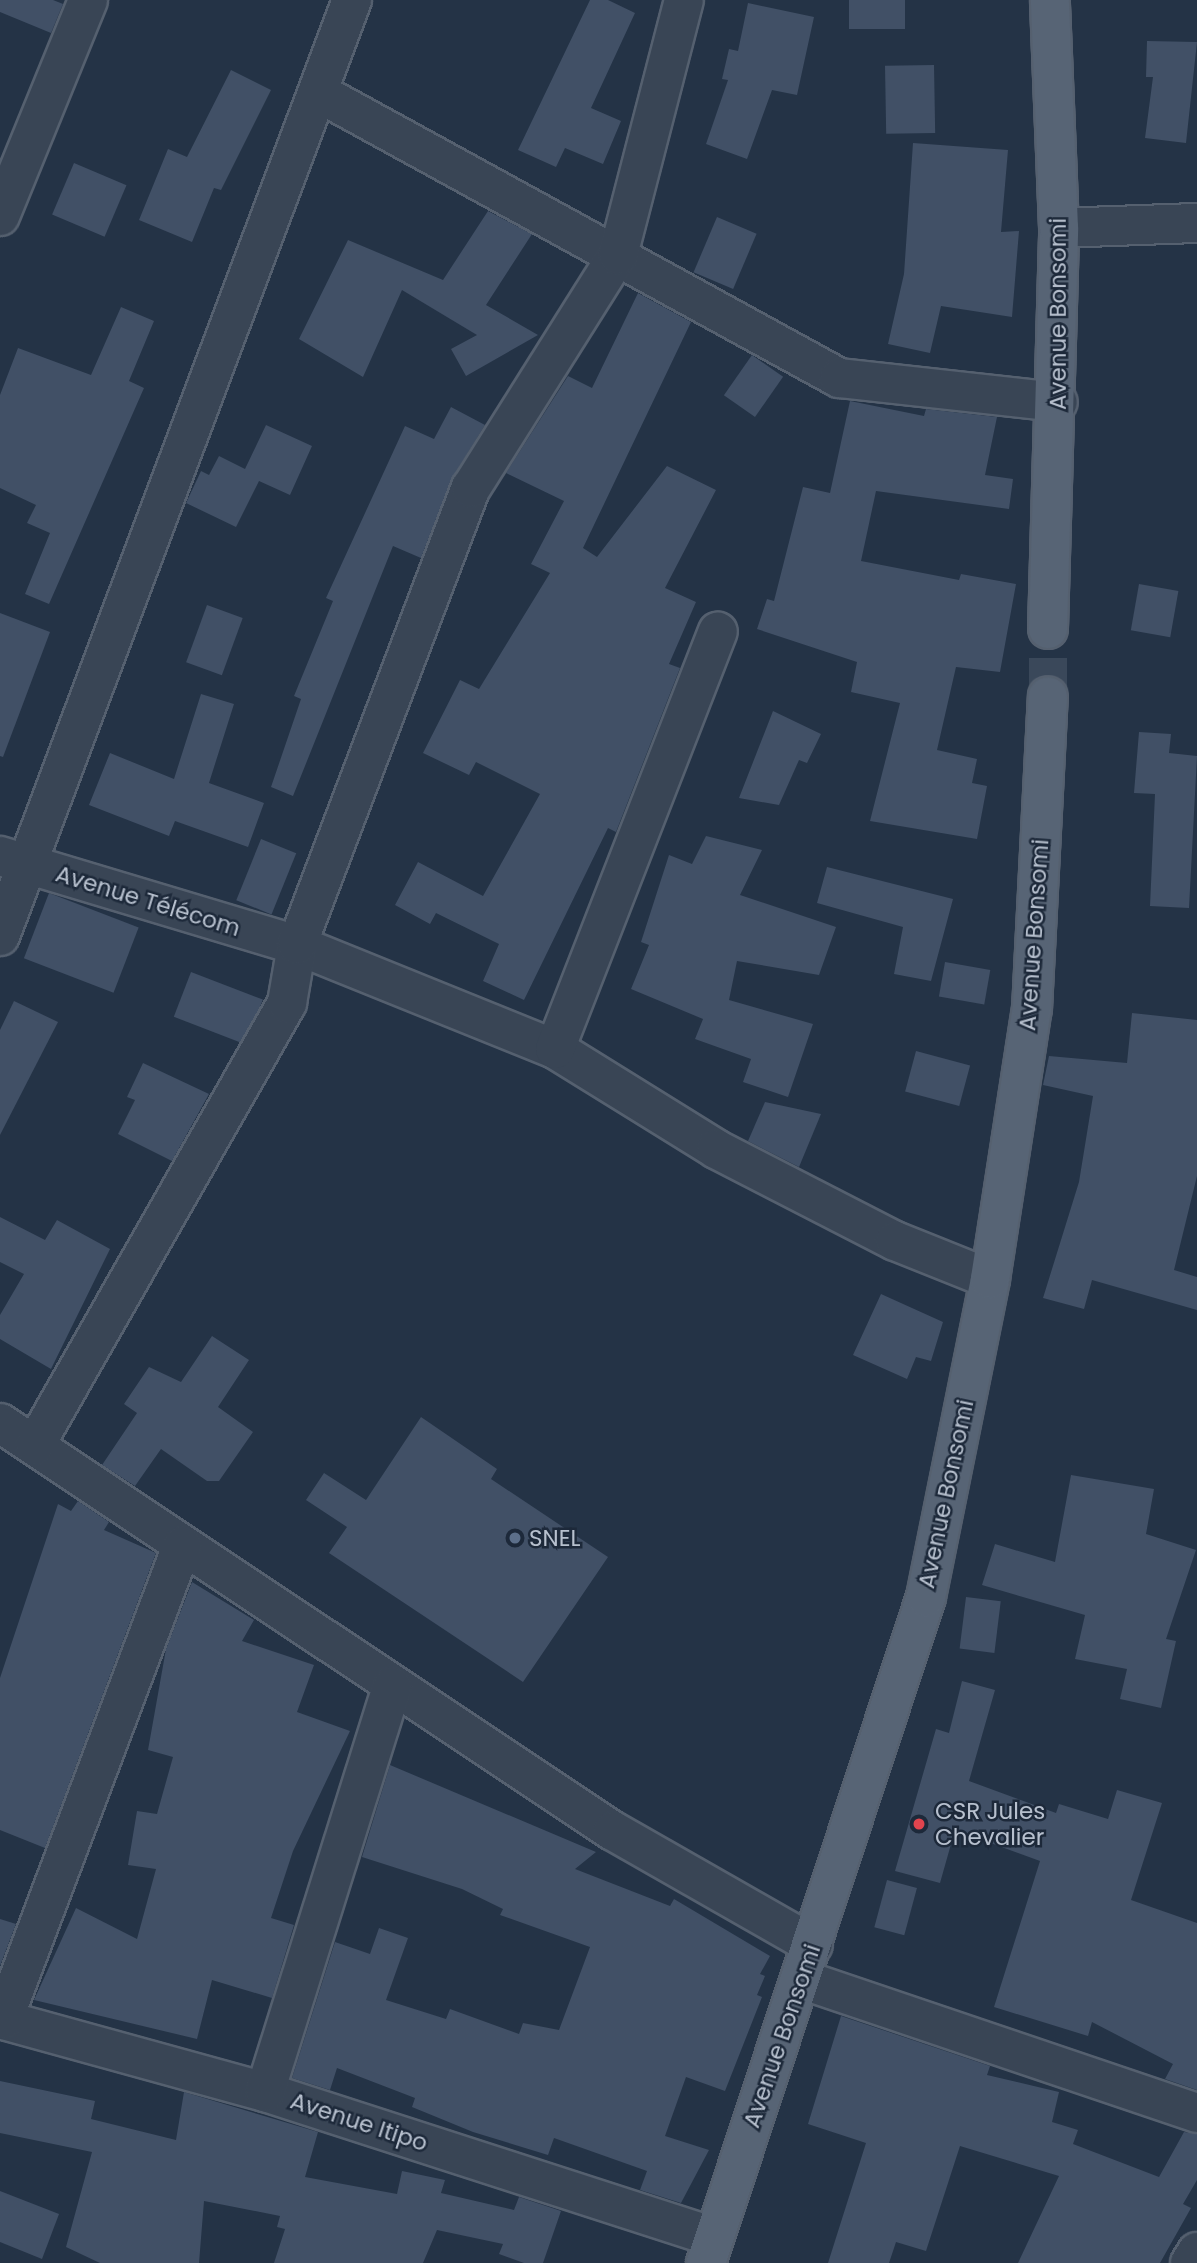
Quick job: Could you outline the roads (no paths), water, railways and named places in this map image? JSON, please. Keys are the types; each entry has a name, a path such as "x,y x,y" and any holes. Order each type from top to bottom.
{"main road":[{"name":"Avenue Bonsomi","path":"1048,629 1058,402 1059,228 1050,0"},
{"name":"Avenue Bonsomi","path":"710,2250 910,1659 990,1279 1032,1009 1048,696"}],"street":[{"path":"0,216 88,0"},
{"path":"0,936 13,860 321,94 352,0"},
{"path":"35,1445 287,1003 297,945 471,488 618,255 684,0"},
{"path":"321,94 839,378 1058,402"},
{"path":"1059,228 1197,223"},
{"path":"555,1049 718,632"},
{"name":"Avenue Télécom","path":"13,860 297,945 555,1049 716,1149 895,1241 990,1279"},
{"path":"0,1423 807,1962 1197,2113"},
{"path":"2,2020 182,1546"},
{"path":"265,2092 392,1686"},
{"name":"Avenue Itipo","path":"2,2020 265,2092 710,2250"},
{"path":"1190,2263 1197,2252"}],"tunnel":[{"path":"1048,629 1048,696"}],"place":[{"name":"SNEL","path":"515,1538"},
{"name":"CSR Jules Chevalier","path":"919,1824"}]}
